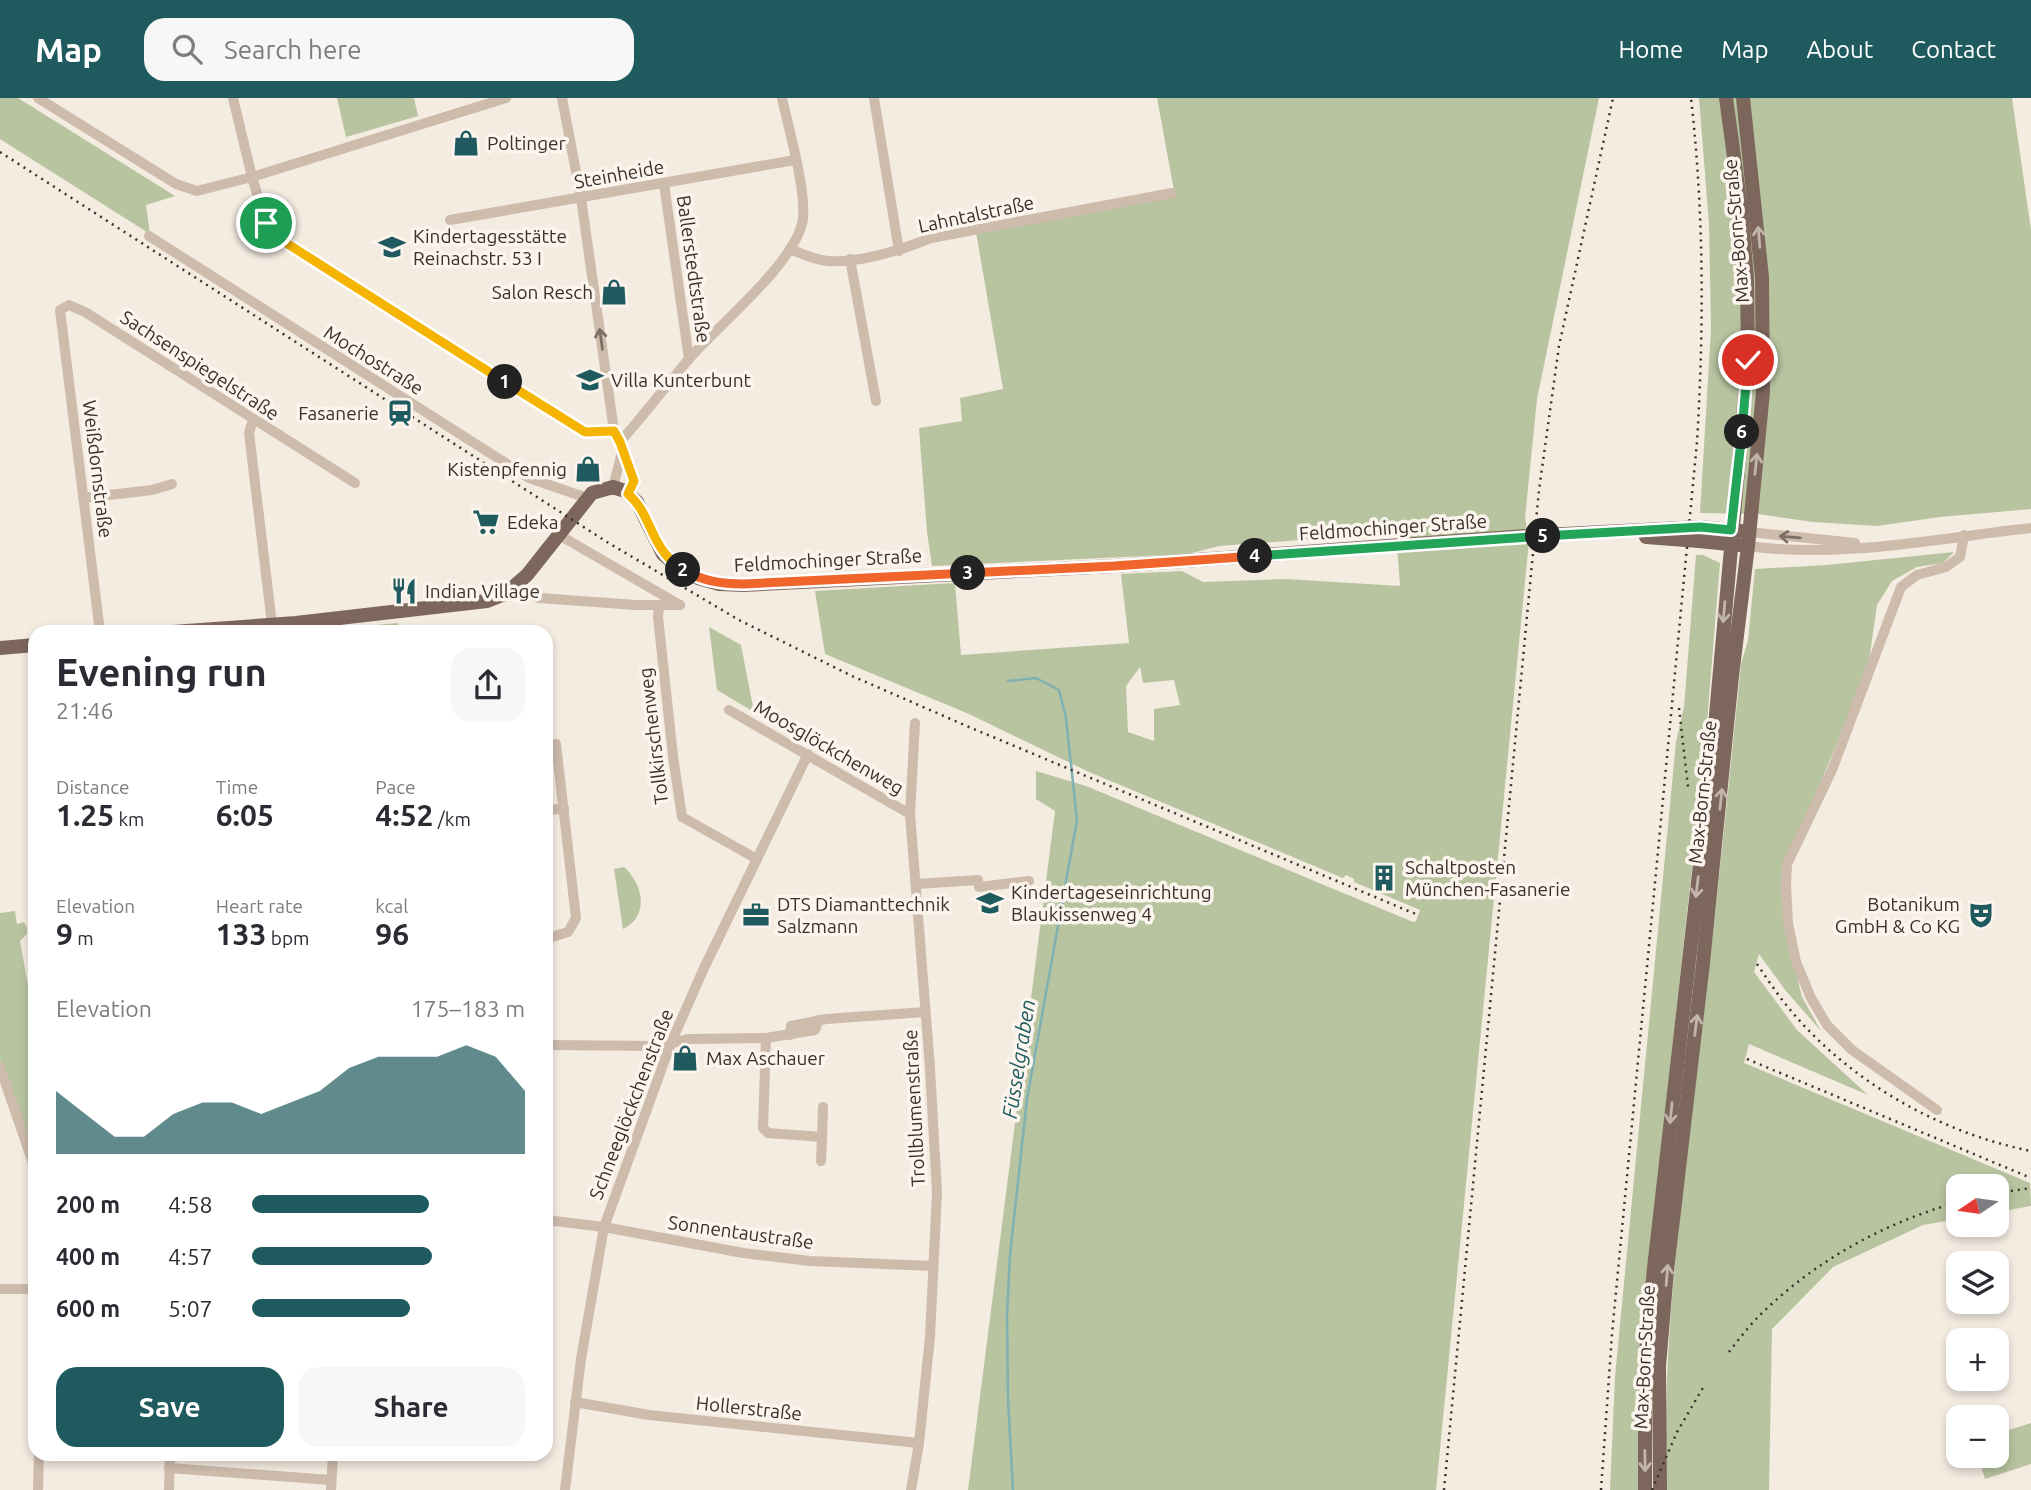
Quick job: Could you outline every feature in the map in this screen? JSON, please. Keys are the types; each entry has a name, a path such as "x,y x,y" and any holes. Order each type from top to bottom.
{"main road":[{"name":"Max-Born-Straße","path":"1645,1490 1645,1364 1712,759 1745,397 1748,292 1741,208 1726,98"},
{"name":"Max-Born-Straße","path":"1660,1490 1659,1366 1667,1271 1763,393 1762,277 1743,98"},
{"path":"312,625 480,602 505,594 559,535 587,498 598,490 613,487 628,494"},
{"name":"Feldmochinger Straße","path":"628,494 639,505 663,554 689,574 719,584 1114,566 1526,536 1699,534 1749,539"},
{"path":"260,625 280,625"},
{"path":"0,648 28,646"}],"street":[{"path":"38,98 176,184 197,191 252,177 506,98"},
{"path":"233,98 252,177 272,234 575,427 585,432 614,431"},
{"path":"562,98 582,198 614,431 634,481 628,494"},
{"path":"613,487 622,446 689,359 790,249 798,235 803,219 802,197 782,98"},
{"path":"874,98 899,251"},
{"name":"Steinheide","path":"450,220 795,160"},
{"name":"Ballerstedtstraße","path":"664,184 689,359"},
{"name":"Lahntalstraße","path":"790,249 829,261 850,259 899,251 931,238 1172,193"},
{"name":"Mochostraße","path":"149,236 529,478 587,498"},
{"path":"850,259 876,401"},
{"name":"Sachsenspiegelstraße","path":"60,310 69,305 85,312 355,483"},
{"name":"Weißdornstraße","path":"60,310 99,625"},
{"path":"253,420 249,433 272,624"},
{"path":"83,498 152,490 172,484"},
{"name":"Feldmochinger Straße","path":"1749,539 1879,545 2031,528"},
{"path":"516,584 528,594 539,598 680,605 559,535"},
{"path":"1937,1110 1852,1050 1827,1025 1811,998 1796,961 1788,923 1786,885 1787,864 1832,770 1901,587 1917,575 1946,568 1960,557 1964,535"},
{"name":"Tollkirschenweg","path":"659,606 665,689 682,817 757,859"},
{"path":"0,635 0,648"},
{"name":"Moosglöckchenweg","path":"729,710 910,814"},
{"name":"Trollblumenstraße","path":"911,1490 919,1443 930,1337 937,1193 910,814 915,723"},
{"path":"553,937 568,932 576,918 556,744"},
{"name":"Schneeglöckchenstraße","path":"565,1490 575,1402 604,1227 671,1043 704,968 808,754"},
{"path":"553,810 564,808"},
{"path":"916,884 978,880 979,887 1029,881"},
{"path":"553,1045 658,1046 689,1039 766,1038 815,1030 819,1020 925,1012"},
{"path":"766,1038 763,1128 768,1133 822,1137"},
{"path":"0,1067 28,1149"},
{"path":"821,1161 823,1107"},
{"name":"Sonnentaustraße","path":"553,1221 604,1227 753,1255 810,1261 933,1266"},
{"path":"0,1289 28,1289"},
{"name":"Hollerstraße","path":"575,1402 649,1415 919,1443"},
{"path":"38,1490 39,1461"},
{"path":"169,1490 170,1461"},
{"path":"169,1468 331,1485 333,1461"}],"green space":[{"path":"0,98 18,98 175,196 146,205 150,234 0,139"},
{"path":"337,98 414,98 418,116 346,137"},
{"path":"1157,98 1599,98 1537,399 1525,518 1529,541 1436,1490 968,1490 1055,811 1036,799 1036,771 1086,786 1413,922 1420,910 1354,882 1354,879 1346,875 1343,878 1089,772 969,714 825,654 815,591 955,583 961,655 1129,643 1121,574 1182,571 1203,582 1286,579 1400,586 1396,533 1219,546 1188,554 932,566 919,428 962,421 960,398 1003,389 976,232 1175,196","holes":["1140,667 1143,683 1174,680 1180,705 1154,709 1154,741 1128,732 1126,686"]},
{"path":"1699,98 2012,98 2031,230 2031,509 1877,526 1813,522 1758,514 1700,513 1711,329 1709,224"},
{"path":"1954,552 1943,563 1917,567 1892,581 1877,605 1868,667 1786,867 1783,919 1802,997 1821,1031 1786,991 1759,954 1754,972 1797,1030 1868,1095 1749,1044 1744,1063 2009,1174 1946,1174 1946,1221 1923,1225 1833,1267 1772,1329 1769,1490 1667,1490 1667,1387 1673,1284 1741,664 1748,640 1755,569 1827,565"},
{"path":"1696,555 1703,555 1720,563 1704,759 1643,1313 1639,1360 1638,1490 1610,1490 1615,1377 1676,742 1684,707"},
{"path":"709,627 741,645 754,712 717,690"},
{"path":"624,867 636,882 641,900 637,916 623,929 614,869"},
{"path":"15,911 17,924 24,922 27,928 27,934 20,941 28,986 28,1142 0,1060 0,913"},
{"path":"2009,1174 2030,1183 2031,1206 2009,1210"},
{"path":"2031,1423 2031,1464 1985,1479 1982,1468 2009,1468 2009,1430"}],"waterway":[{"name":"Füsselgraben","path":"1008,681 1036,678 1059,690 1066,718 1077,820 1027,1099 1010,1255 1007,1314 1008,1399 1013,1490"}],"railway":[{"path":"1444,1490 1539,490 1559,346 1613,98"},
{"path":"1601,1490 1612,1334 1697,442 1702,270 1691,98"},
{"path":"0,152 607,542 739,620 852,676 969,727 1418,915"},
{"path":"1679,708 1688,787"},
{"path":"1757,964 1787,1006 1816,1038 1870,1082 1900,1101 1964,1132 2031,1151"},
{"path":"1747,1059 2031,1178"},
{"path":"2009,1191 2031,1188"},
{"path":"1729,1352 1760,1315 1804,1277 1878,1232 1946,1206"},
{"path":"1652,1490 1677,1432 1704,1386"}],"place":[{"name":"Poltinger","path":"466,143"},
{"name":"Kindertagesstätte Reinachstr. 53 I","path":"392,247"},
{"name":"Salon Resch","path":"614,292"},
{"name":"Villa Kunterbunt","path":"590,380"},
{"name":"Fasanerie","path":"400,413"},
{"name":"Kistenpfennig","path":"588,469"},
{"name":"Edeka","path":"486,522"},
{"name":"Indian Village","path":"404,591"},
{"name":"Schaltposten München-Fasanerie","path":"1384,878"},
{"name":"Kindertageseinrichtung Blaukissenweg 4","path":"990,903"},
{"name":"DTS Diamanttechnik Salzmann","path":"756,915"},
{"name":"Botanikum GmbH & Co KG","path":"1981,915"},
{"name":"Max Aschauer","path":"685,1058"}],"route":[{"path":"266,223 272,234 575,427 585,432 614,431 634,481 628,494 639,505 663,554 680,569 719,584 1114,566 1632,529 1700,527 1731,530 1744,422 1748,360"}]}
